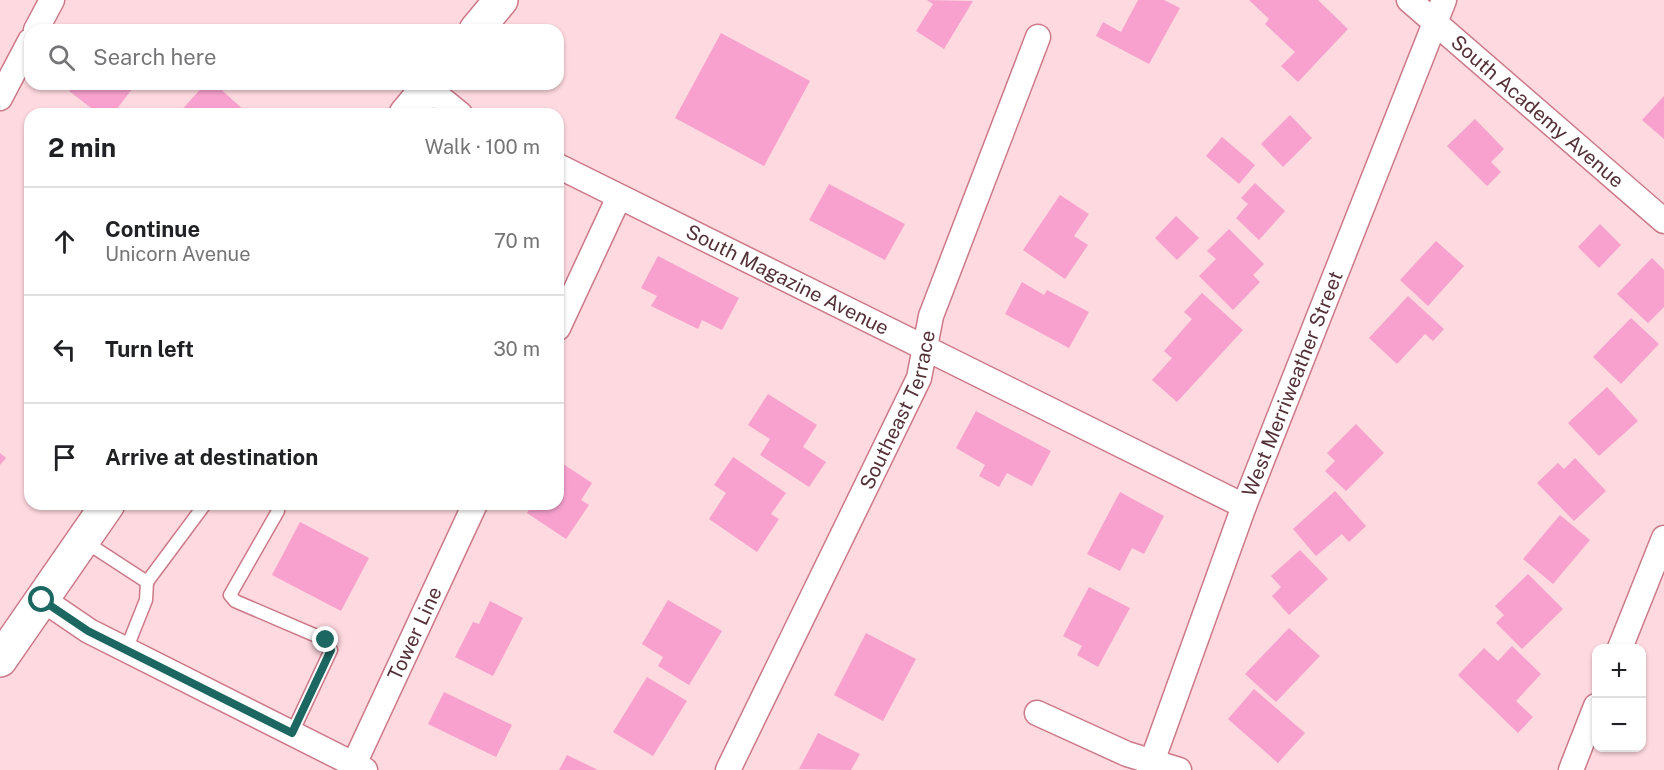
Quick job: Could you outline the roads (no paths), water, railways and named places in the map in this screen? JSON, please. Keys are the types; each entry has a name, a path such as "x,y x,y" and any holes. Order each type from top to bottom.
{"main road":[{"path":"481,24 501,0"},
{"path":"411,108 427,90"},
{"path":"0,660 104,510"}],"street":[{"path":"39,24 52,0"},
{"name":"South Academy Avenue","path":"1410,0 1440,11 1664,221"},
{"name":"West Merriweather Street","path":"1150,766 1244,506 1440,11"},
{"name":"Southeast Terrace","path":"728,770 919,378 931,316 1038,37"},
{"path":"0,98 24,52"},
{"path":"434,90 454,108"},
{"name":"South Magazine Avenue","path":"564,169 1244,506"},
{"path":"564,315 620,197"},
{"name":"Tower Line","path":"359,767 473,510"},
{"path":"1622,644 1664,538"},
{"path":"42,600 88,631 359,767"},
{"path":"1037,713 1150,766 1179,770"},
{"path":"1571,770 1592,716"}],"lane":[{"path":"126,650 146,600 147,582 201,510"},
{"path":"278,510 230,596 235,601 326,640 330,644 331,650 292,733"},
{"path":"84,540 147,582"}]}
